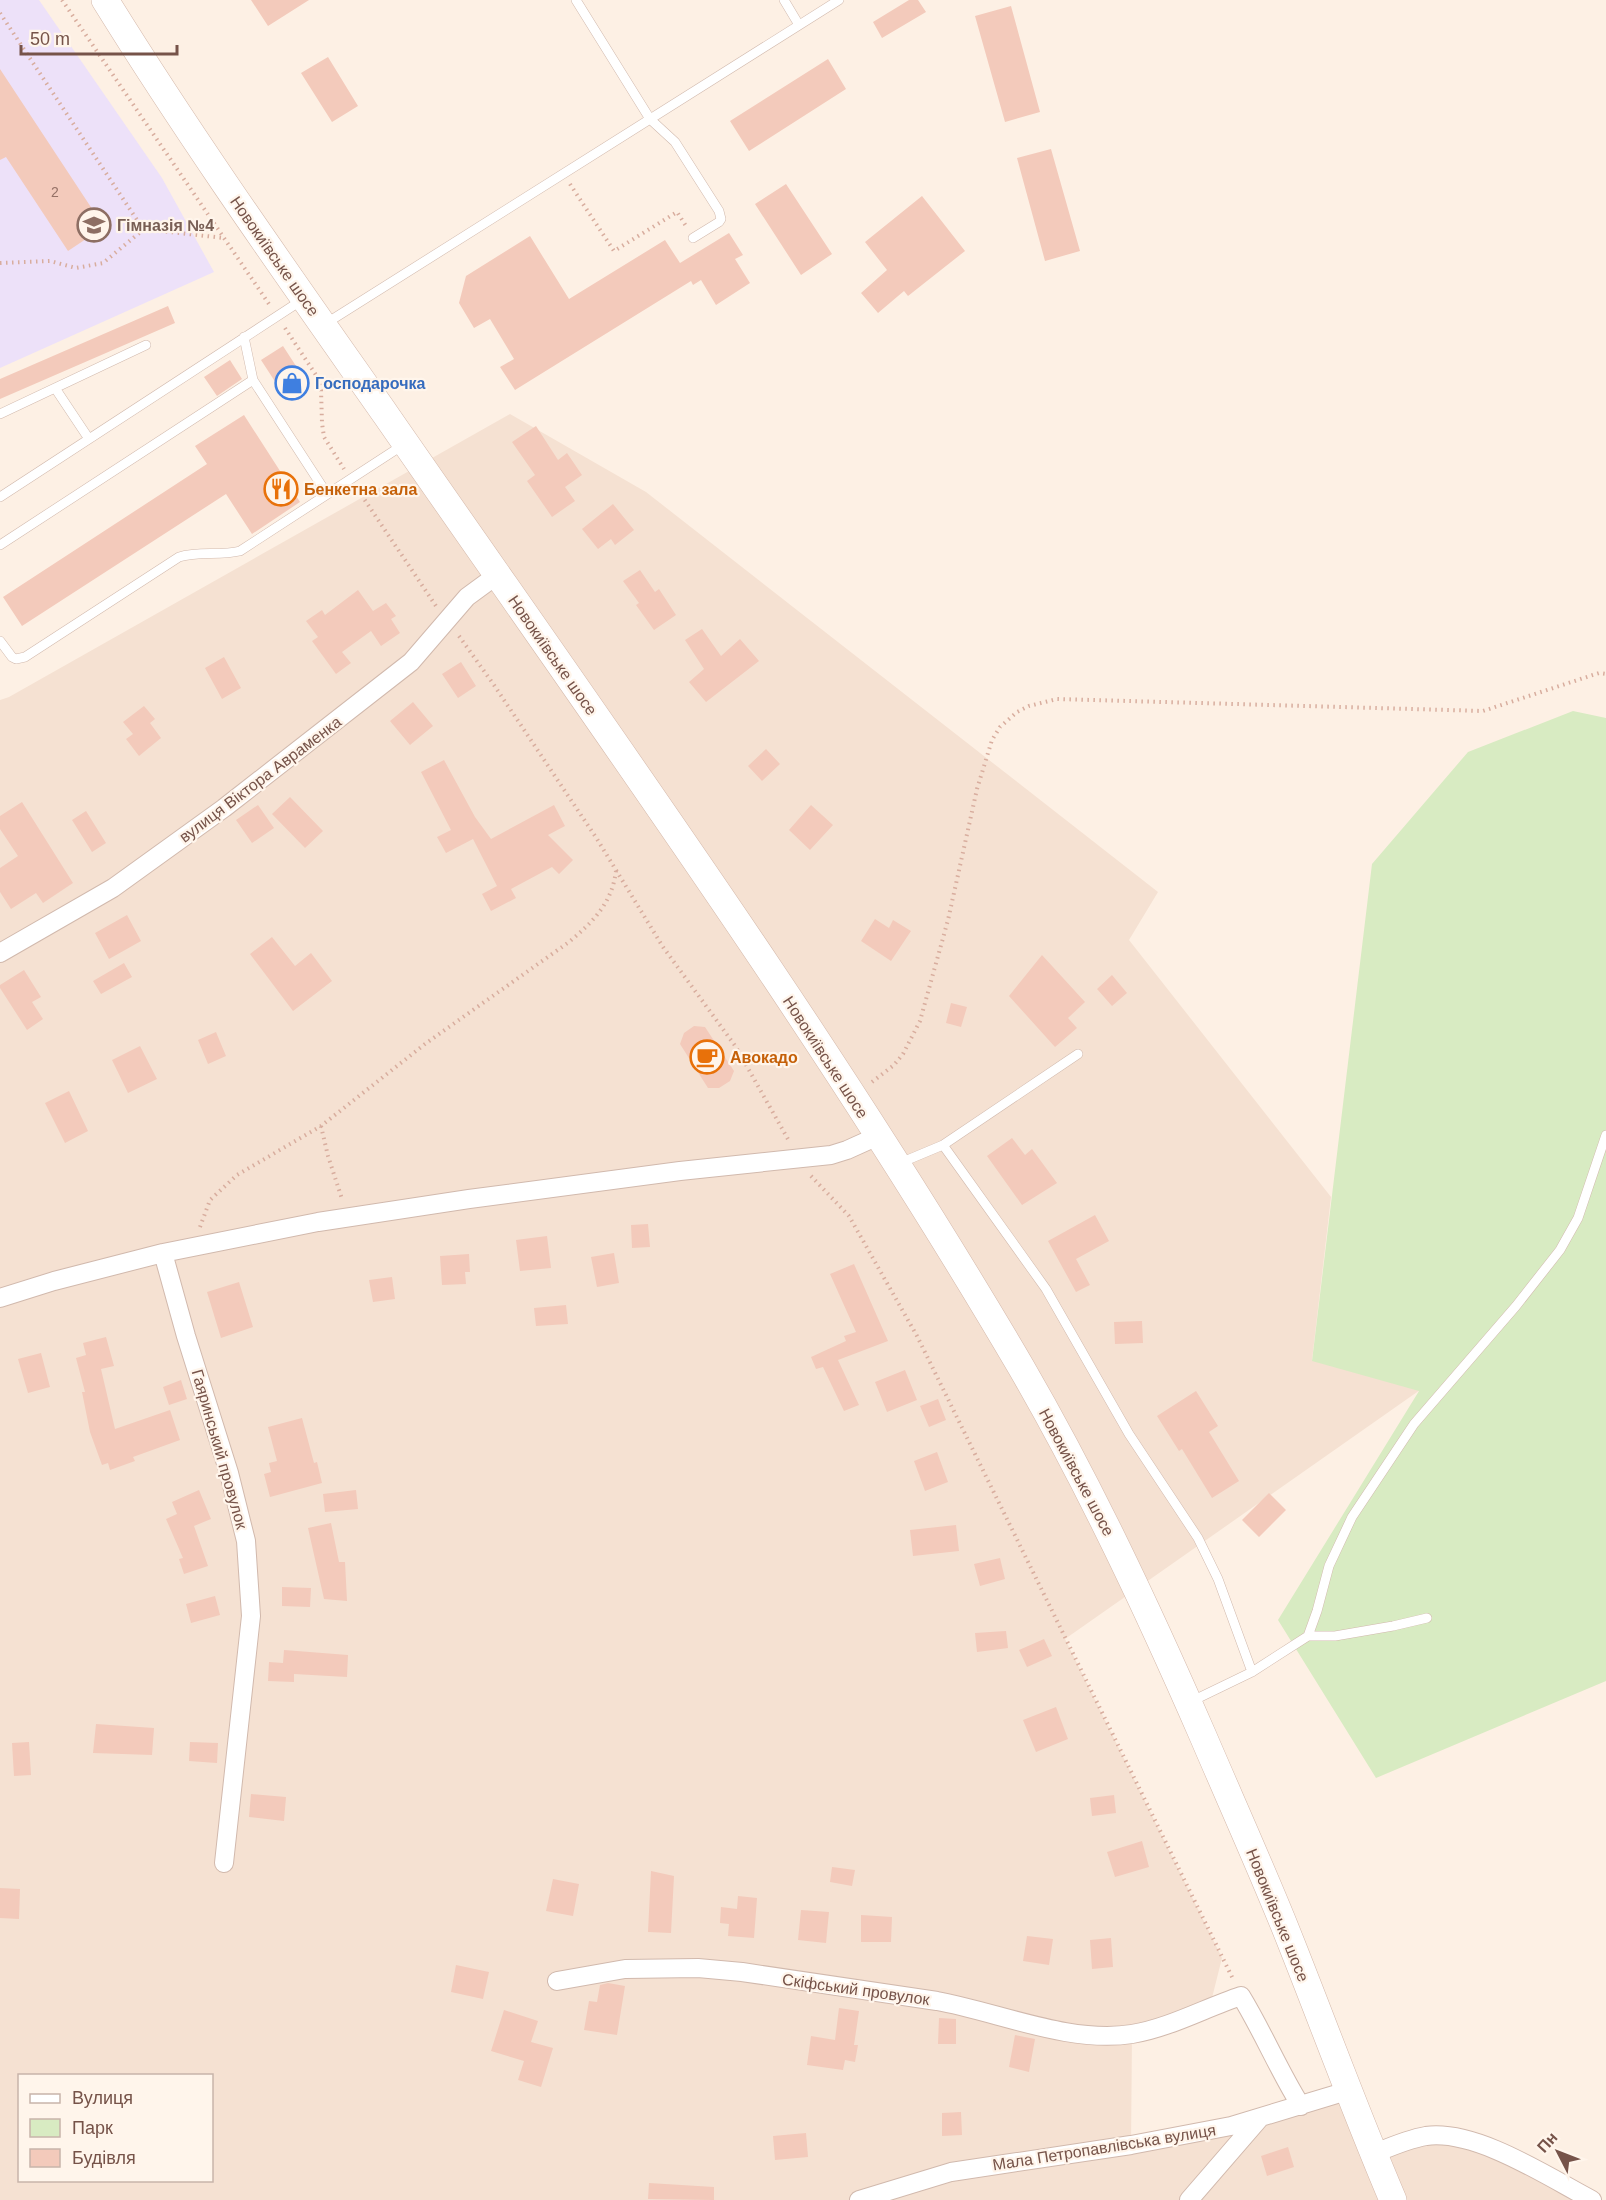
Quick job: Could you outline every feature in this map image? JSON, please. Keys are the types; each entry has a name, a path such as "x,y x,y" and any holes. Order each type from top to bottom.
{"main road":[{"name":"Новокиївське шосе","path":"105,0 183,123 679,836 878,1136 1041,1403 1118,1548 1188,1703 1285,1927 1347,2091 1393,2200"}],"street":[{"name":"вулиця Віктора Авраменка","path":"0,953 114,888 224,808 411,662 467,597 497,575"},
{"path":"0,1298 54,1281 163,1253 348,1217 680,1171 800,1159 847,1150 878,1136"},
{"name":"Гаяринський провулок","path":"163,1253 177,1306 229,1473 246,1541 251,1616 224,1863"},
{"name":"Скіфський провулок","path":"557,1981 625,1970 715,1969 937,2001 1083,2035 1132,2034 1152,2029 1241,1996"},
{"path":"1241,1996 1265,2036 1286,2082 1301,2106"},
{"name":"Мала Петропавлівська вулиця","path":"859,2200 951,2172 1204,2132 1259,2119 1347,2091"},
{"path":"1189,2200 1259,2119"},
{"path":"1374,2154 1400,2143 1427,2136 1456,2137 1495,2149 1592,2200"}],"lane":[{"path":"576,0 650,119 675,142 721,215 716,225 693,238"},
{"path":"784,0 799,25"},
{"path":"323,325 839,0"},
{"path":"0,497 304,299"},
{"path":"244,338 253,380 327,494"},
{"path":"0,414 146,345"},
{"path":"0,544 253,380"},
{"path":"55,388 89,439"},
{"path":"0,641 16,660 25,657 179,557 192,553 228,554 240,551 405,443"},
{"path":"895,1164 943,1145 1078,1054"},
{"path":"1308,1636 1329,1566 1352,1517 1414,1424 1516,1306 1560,1250 1578,1218 1606,1135"},
{"path":"943,1145 1046,1289 1129,1434 1198,1538 1218,1579 1252,1672"},
{"path":"1188,1703 1252,1672 1308,1636 1335,1636 1427,1618"}],"path":[{"path":"63,0 318,378 324,437 350,479 494,685 663,946 736,1047 800,1159 820,1188 842,1207 856,1228 922,1347 1241,1996"},
{"path":"0,13 144,229"},
{"path":"563,174 614,251 677,213 693,238"},
{"path":"0,263 50,261 76,268 103,263 144,229 224,238"},
{"path":"852,1097 894,1065 907,1048 920,1021 948,920 986,755 1000,727 1029,705 1057,699 1483,711 1599,673 1606,674"},
{"path":"198,1245 204,1212 210,1200 221,1188 237,1174 321,1126 407,1058 575,938 607,903 614,885 616,871"},
{"path":"321,1126 335,1181 348,1217"}],"shaded area":[{"name":"Гімназія №4","path":"0,0 39,0 162,178 214,272 0,368"},
{"path":"510,414 646,492 1158,892 1129,940 1331,1197 1312,1360 1420,1390 1065,1639 1222,1958 1210,2006 1132,2034 1131,2145 1347,2091 1374,2154 1440,2136 1592,2200 0,2200 0,700"}],"green space":[{"path":"1573,711 1606,718 1606,1681 1376,1778 1278,1620 1419,1391 1312,1361 1372,864 1468,752"}],"building":[{"path":"251,0 309,0 268,26"},
{"path":"909,0 918,0 926,12 882,38 873,22"},
{"path":"1011,6 1040,112 1005,122 975,16"},
{"path":"328,57 358,106 332,122 301,73"},
{"path":"828,59 846,89 749,151 730,121"},
{"name":"Гімназія №4","path":"0,69 104,227 68,251 6,157 0,160"},
{"path":"1051,149 1080,251 1045,261 1017,158"},
{"path":"786,184 832,254 801,275 755,204"},
{"path":"922,196 965,251 908,296 904,291 878,313 861,293 887,270 865,242"},
{"path":"729,233 743,255 735,259 750,283 716,305 701,280 693,285 691,281 515,390 500,367 514,359 490,319 474,328 459,303 466,276 530,236 569,299 665,240 680,263"},
{"path":"168,306 175,323 0,399 0,379"},
{"path":"283,346 309,386 287,400 261,360"},
{"path":"230,360 242,379 217,396 204,377"},
{"path":"244,415 300,502 252,534 226,494 22,626 3,597 207,464 195,446"},
{"path":"536,426 558,460 567,453 582,475 565,487 575,501 552,517 527,481 535,475 512,442"},
{"path":"613,504 634,530 615,545 611,539 598,549 582,529"},
{"path":"640,570 655,592 659,589 676,615 654,630 636,605 639,603 623,581"},
{"path":"358,590 373,611 386,603 396,616 391,619 400,633 381,646 371,631 342,652 351,663 336,674 312,641 318,637 306,621 322,610 325,615"},
{"path":"702,629 721,656 740,639 759,661 706,702 689,682 704,669 685,640"},
{"path":"224,657 241,688 222,699 205,668"},
{"path":"461,662 476,686 458,698 442,674"},
{"path":"413,702 433,726 410,745 390,721"},
{"path":"144,706 155,719 150,723 161,738 139,756 126,739 133,734 123,722"},
{"path":"766,749 780,764 762,781 748,766"},
{"path":"444,760 475,817 491,839 554,805 565,826 548,835 573,860 559,874 552,867 511,889 516,898 491,911 482,894 497,886 473,839 446,853 437,837 451,830 421,772"},
{"path":"290,797 323,831 305,848 272,814"},
{"path":"22,802 73,883 43,903 36,893 11,909 0,892 0,868 18,856 0,829 0,816"},
{"path":"258,805 274,828 252,843 236,820"},
{"path":"811,805 833,825 810,850 789,830"},
{"path":"86,811 106,843 92,852 72,820"},
{"path":"127,915 141,941 109,959 95,933"},
{"path":"875,919 889,928 893,920 911,931 891,961 861,941"},
{"path":"272,937 295,966 311,953 332,981 293,1011 250,954"},
{"path":"1042,955 1085,1002 1068,1018 1077,1028 1055,1047 1009,996"},
{"path":"124,963 132,977 101,994 93,981"},
{"path":"24,970 41,997 32,1002 43,1019 27,1030 0,988 0,985"},
{"path":"1112,975 1127,993 1112,1006 1097,989"},
{"path":"951,1003 967,1007 961,1027 946,1023"},
{"path":"694,1026 705,1027 734,1071 730,1081 719,1088 708,1088 680,1044 684,1033"},
{"path":"216,1032 226,1056 208,1064 198,1040"},
{"path":"140,1046 157,1079 128,1093 112,1060"},
{"path":"69,1091 88,1131 65,1143 45,1103"},
{"path":"1012,1138 1025,1155 1032,1149 1057,1183 1022,1205 987,1156"},
{"path":"1095,1215 1109,1241 1076,1259 1090,1285 1076,1292 1048,1241"},
{"path":"648,1224 650,1247 632,1248 631,1225"},
{"path":"547,1236 551,1268 520,1271 516,1240"},
{"path":"614,1253 619,1283 597,1287 591,1257"},
{"path":"469,1254 470,1272 465,1272 466,1284 442,1285 440,1256"},
{"path":"854,1264 888,1341 838,1360 859,1405 844,1411 823,1367 816,1369 811,1357 846,1341 844,1336 856,1332 830,1274"},
{"path":"392,1277 395,1299 373,1302 369,1280"},
{"path":"239,1282 253,1327 221,1338 207,1292"},
{"path":"566,1305 568,1324 536,1326 534,1308"},
{"path":"1142,1321 1143,1343 1115,1344 1114,1322"},
{"path":"106,1337 114,1366 101,1369 115,1429 170,1410 180,1440 133,1457 135,1461 110,1470 108,1463 102,1465 90,1432 82,1392 85,1392 76,1358 86,1355 83,1343"},
{"path":"41,1353 50,1387 28,1393 18,1359"},
{"path":"905,1370 917,1400 887,1412 875,1382"},
{"path":"181,1380 187,1399 169,1405 163,1387"},
{"path":"1196,1391 1218,1426 1209,1432 1239,1481 1212,1498 1182,1449 1179,1451 1157,1416"},
{"path":"938,1399 946,1420 929,1427 920,1406"},
{"path":"302,1418 322,1483 270,1497 264,1474 271,1472 269,1463 277,1461 268,1427"},
{"path":"937,1452 948,1482 925,1491 914,1461"},
{"path":"199,1490 211,1519 194,1526 208,1566 184,1574 179,1559 183,1558 166,1519 177,1514 172,1502"},
{"path":"356,1490 358,1509 325,1512 323,1494"},
{"path":"1269,1493 1286,1510 1259,1537 1242,1520"},
{"path":"331,1523 339,1562 345,1562 347,1601 324,1599 308,1528"},
{"path":"956,1525 959,1551 913,1556 910,1530"},
{"path":"1000,1558 1005,1579 980,1586 974,1564"},
{"path":"282,1587 311,1588 310,1607 282,1606"},
{"path":"215,1596 220,1615 191,1623 186,1604"},
{"path":"1006,1631 1008,1648 977,1652 975,1633"},
{"path":"1044,1639 1052,1656 1027,1667 1019,1650"},
{"path":"284,1650 348,1655 347,1677 294,1674 294,1682 268,1681 269,1662 283,1663"},
{"path":"1056,1707 1068,1739 1036,1752 1023,1720"},
{"path":"96,1724 154,1728 152,1755 93,1753"},
{"path":"29,1742 31,1775 14,1776 12,1743"},
{"path":"190,1742 218,1743 217,1763 189,1761"},
{"path":"251,1794 286,1797 284,1821 249,1817"},
{"path":"1114,1795 1116,1813 1092,1816 1090,1798"},
{"path":"1142,1841 1149,1867 1115,1877 1107,1852"},
{"path":"832,1867 855,1870 852,1886 830,1882"},
{"path":"651,1871 674,1876 671,1933 648,1932"},
{"path":"553,1879 579,1884 573,1916 546,1911"},
{"path":"0,1888 20,1889 19,1919 0,1918"},
{"path":"738,1896 757,1898 754,1938 728,1936 729,1924 720,1923 721,1907 737,1909"},
{"path":"801,1910 829,1912 826,1943 798,1940"},
{"path":"861,1915 892,1917 891,1942 861,1942"},
{"path":"1027,1936 1053,1939 1049,1965 1023,1961"},
{"path":"1111,1938 1113,1967 1092,1969 1090,1940"},
{"path":"456,1965 489,1972 483,1999 451,1992"},
{"path":"608,1983 625,1986 617,2035 584,2030 589,2001 597,2002 600,1985"},
{"path":"839,2008 859,2011 854,2045 858,2045 855,2062 845,2060 843,2070 807,2065 811,2036 835,2040"},
{"path":"504,2010 538,2021 531,2042 553,2048 541,2087 518,2080 524,2061 491,2051"},
{"path":"939,2018 956,2019 956,2044 938,2044"},
{"path":"1015,2035 1035,2039 1029,2072 1009,2067"},
{"path":"961,2112 962,2135 942,2136 942,2113"},
{"path":"806,2133 808,2157 775,2160 773,2136"},
{"path":"1288,2147 1294,2167 1267,2176 1261,2156"},
{"path":"649,2183 714,2187 714,2200 648,2199"}],"place":[{"name":"Гімназія №4","path":"94,225"},
{"name":"Господарочка","path":"292,383"},
{"name":"Бенкетна зала","path":"281,489"},
{"name":"Авокадо","path":"707,1057"}]}
